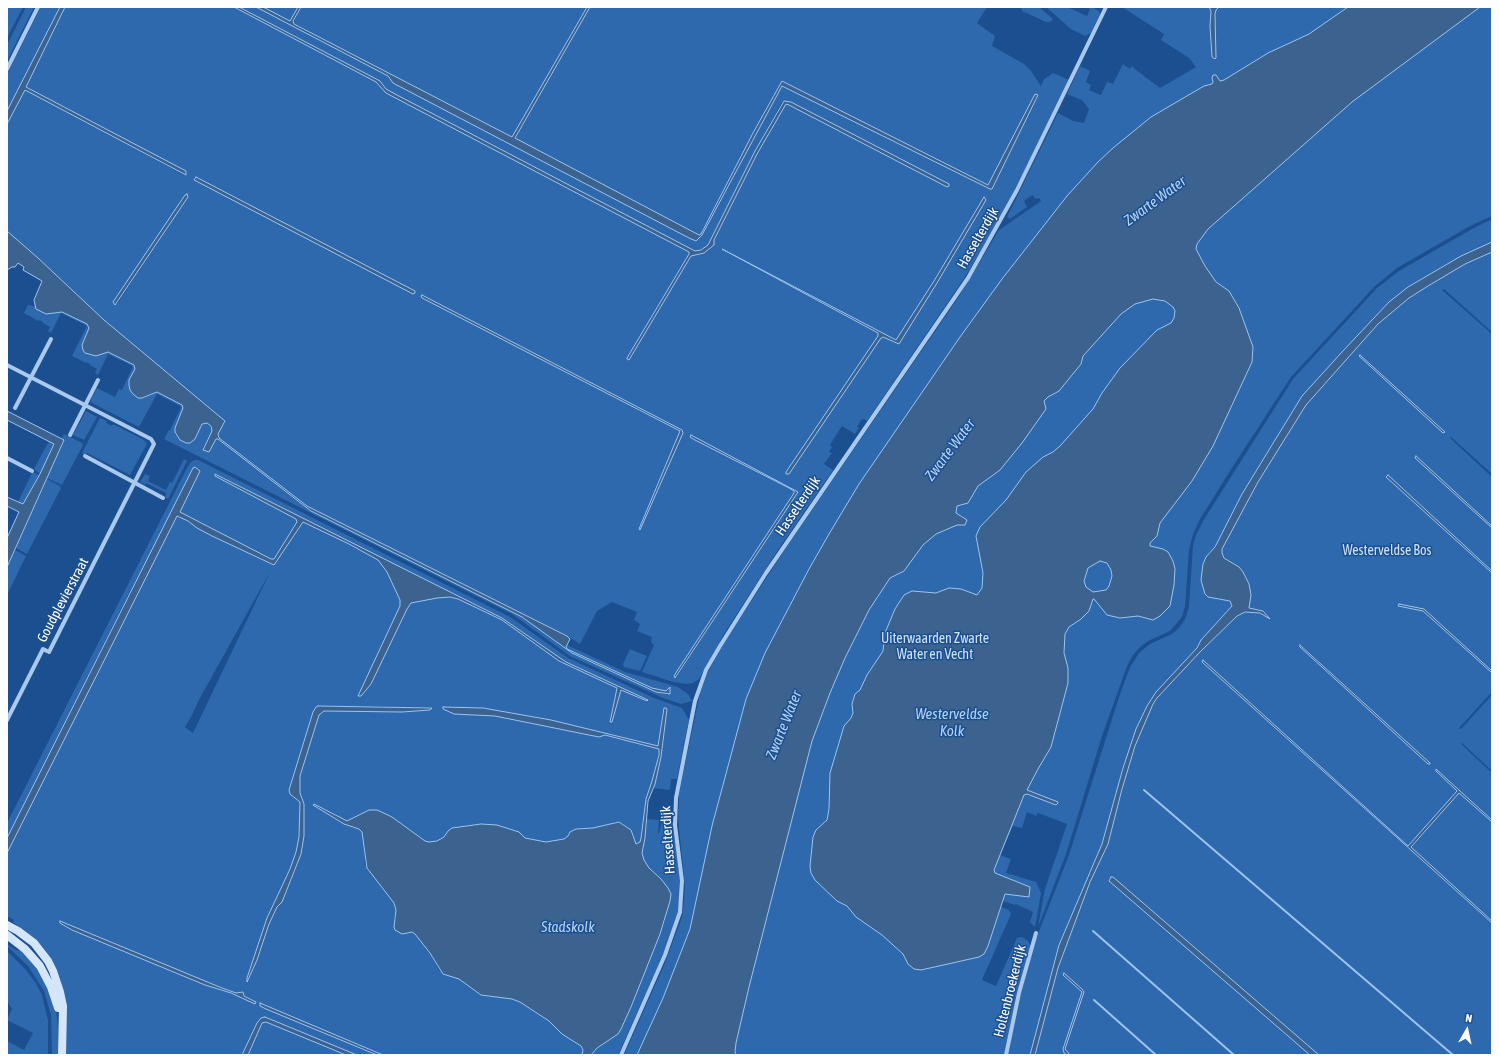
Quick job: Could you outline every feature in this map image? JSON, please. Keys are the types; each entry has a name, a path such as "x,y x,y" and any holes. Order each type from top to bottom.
{"main road":[{"path":"7,925 34,943 48,961 53,971 60,992 64,1013 62,1022 62,1055"},
{"path":"7,935 25,949 40,966 54,992 62,1022"}],"street":[{"path":"7,69 38,7"},
{"name":"Hasselterdijk","path":"621,1055 666,955 680,912 682,881 675,825 676,798 691,721 698,692 706,670 766,573 971,273 1024,177 1106,7"},
{"path":"15,408 51,339"},
{"name":"Goudplevierstraat","path":"7,365 151,439 154,447 49,652 42,649 7,720"},
{"path":"70,435 98,380"},
{"path":"85,456 136,482 163,498"},
{"path":"7,458 32,471"},
{"name":"Holtenbroekerdijk","path":"1006,1055 1019,993 1036,933"}],"green space":[{"path":"7,7 23,7 7,38"},
{"path":"26,7 34,7 7,61 7,45"},
{"path":"41,7 60,7 7,111 7,74"},
{"path":"65,7 234,7 376,82 386,93 689,252 627,358 629,360 691,256 704,253 714,245 714,240 757,154 786,104 947,187 949,184 791,102 782,102 755,151 708,245 701,250 695,251 397,95 386,89 380,81 239,7 256,7 388,76 393,83 696,241 702,235 782,86 990,189 992,189 1038,96 1035,94 989,185 782,81 753,133 701,234 699,235 515,139 590,7 987,7 977,23 995,36 992,46 1024,64 1031,71 1041,86 1044,79 1053,73 1069,80 994,229 965,277 867,421 864,419 861,420 857,427 859,428 855,434 842,426 830,445 832,447 829,452 832,453 824,464 833,470 778,550 724,634 699,679 693,683 687,684 673,682 642,672 654,645 651,642 652,637 637,631 640,624 634,620 637,612 612,602 597,611 580,644 564,634 307,506 219,438 218,434 225,422 104,320 7,231 7,124 25,90 184,175 187,173 186,171 26,87","holes":["196,177 415,292 413,293 194,181","185,195 188,195 117,304 113,303","983,198 986,199 937,283 899,344 881,337 789,474 786,472 878,336 878,333 722,250 896,340 934,281","422,295 682,430 683,432 639,530 680,431 422,298","693,439 798,492 676,678 675,674 794,491"]},
{"path":"263,7 298,7 290,21"},
{"path":"301,7 587,7 512,137 293,23"},
{"path":"1018,7 1039,7 1053,19 1050,22 1046,22 1022,11 1022,9"},
{"path":"1046,7 1067,7 1087,16 1090,9 1087,7 1092,7 1099,11 1100,14 1091,33 1085,36 1071,29"},
{"name":"Uiterwaarden Zwarte Water en Vecht","path":"1122,7 1492,7 1492,216 1470,226 1397,268 1375,286 1291,377 1230,471 1200,519 1193,534 1189,550 1185,606 1182,617 1170,631 1148,641 1140,647 1133,655 1127,666 1102,736 1066,854 1038,927 1045,889 1067,824 1038,813 1036,816 1027,812 1022,828 1013,826 1000,855 1011,859 1006,873 1036,882 1041,893 1035,927 1030,922 1033,912 1016,904 1003,901 1001,907 1009,910 1011,914 982,980 996,986 1017,938 1022,937 1028,941 1031,946 1017,992 1004,1055 624,1055 665,963 682,917 685,886 678,819 679,793 700,693 707,674 723,644 790,542 958,298 999,230 1041,201 1039,198 1036,199 1032,195 1024,201 1027,207 1010,219 1007,217 1058,113 1073,121 1084,123 1089,109 1082,100 1067,94 1080,66 1090,71 1086,82 1091,85 1089,90 1101,95 1107,82 1113,84 1123,64 1130,69 1132,66 1160,88 1196,67 1189,58 1161,40 1164,34"},
{"path":"1492,219 1492,242 1461,256 1419,280 1398,295 1372,320 1311,386 1302,396 1242,494 1216,545 1204,560 1208,597 1226,600 1231,603 1232,606 1201,640 1197,648 1156,692 1147,706 1136,729 1123,767 1102,844 1059,945 1030,1055 1007,1055 1034,944 1069,855 1119,697 1130,667 1139,653 1150,644 1172,634 1179,628 1185,619 1189,607 1193,545 1203,521 1293,379 1377,288 1399,271"},
{"name":"Westerveldse Bos","path":"1492,252 1492,332 1444,289 1442,290 1492,334 1492,474 1451,437 1450,438 1492,477 1492,526 1417,457 1416,458 1492,528 1492,571 1388,476 1386,477 1492,573 1492,671 1424,609 1398,605 1423,611 1492,673 1492,692 1459,728 1461,729 1492,695 1492,771 1462,743 1461,744 1492,773 1492,820 1436,770 1457,791 1408,846 1203,660 1202,662 1492,923 1492,1055 1035,1055 1058,968 1090,882 1108,844 1135,746 1153,704 1199,653 1237,616 1245,612 1260,613 1270,619 1263,611 1249,608 1251,595 1249,584 1239,567 1224,557 1222,553 1222,549 1258,482 1306,405 1378,324 1409,298 1465,264","holes":["1301,645 1430,763 1428,764 1300,647"]},
{"path":"28,305 35,306 36,309 50,314 62,312 87,324 89,328 82,345 84,352 99,355 108,352 134,365 135,369 132,374 138,398 144,398 157,392 182,405 183,408 175,430 195,439 202,424 207,423 212,431 203,448 209,452 216,439 218,439 311,511 522,617 572,653 656,692 668,695 667,690 661,691 652,688 567,649 567,645 625,672 678,687 688,694 692,701 681,704 663,698 570,656 512,614 164,439 181,407 157,394 139,427 90,402 97,388 115,397 119,389 122,390 133,366 108,354 98,375 95,373 97,369 90,364 72,356 87,326 61,313 51,333 48,331 50,327 24,313"},
{"path":"86,411 97,417 84,440 73,435"},
{"path":"100,418 107,421 106,423 112,426 113,424 144,440 147,444 130,475 87,453 85,455 82,453"},
{"path":"64,434 82,443 83,445 62,485 47,478 64,441 62,438"},
{"path":"49,441 54,443 40,474 34,469"},
{"path":"184,459 187,461 168,499 165,497 166,493 146,483 145,485 140,482 145,474 150,476 148,481 166,490 170,482 172,483"},
{"path":"198,460 510,617 568,658 654,698 682,708 689,720 677,779 671,779 670,790 653,788 662,753 667,709 664,709 658,746 551,720 483,708 442,708 454,714 495,716 599,737 605,735 659,749 659,755 646,799 641,841 637,844 631,830 620,822 593,828 581,828 564,839 546,842 525,838 519,832 497,825 481,824 456,827 448,831 444,837 437,841 429,842 425,841 392,817 384,813 369,810 347,821 313,804 334,818 349,826 359,829 362,832 364,840 365,864 394,903 396,910 394,920 406,933 412,932 415,934 430,953 439,970 459,979 481,995 512,999 520,1002 549,1021 562,1034 581,1046 583,1050 582,1055 383,1055 261,1004 260,1006 377,1055 357,1055 265,1017 257,1023 242,1055 65,1055 63,992 30,937 13,922 14,920 7,916 7,853 177,516 188,521 197,528 274,565 303,522 378,560 387,572 400,600 400,606 358,696 361,696 371,684 411,603 450,597 458,599 502,620 559,661 617,688 610,722 621,690 648,700 566,662 502,618 300,518 217,474 215,476 290,515 297,519 297,522 273,560 183,514 180,510 180,496 123,605 7,838 7,823 191,462","holes":["270,572 193,733 185,727","316,707 432,707 430,710 402,712 324,711 319,715 300,776 300,793 304,804 304,836 298,863 282,902 277,907 269,924 257,960 247,982 267,918 290,869 296,852 299,837 300,802 293,797 289,790 313,712","60,921 222,988 236,993 242,992 244,996 255,1001 205,985 72,930 60,923"]},
{"path":"32,473 39,475 23,504 18,502"},
{"path":"47,479 61,488 27,554 16,548"},
{"path":"15,550 26,556 7,595 7,567"},
{"path":"630,649 647,656 640,671 624,667 623,664"},
{"path":"1459,793 1492,822 1492,921 1411,848"},
{"path":"647,819 659,820 658,833 662,821 673,822 680,882 678,912 668,944 618,1055 591,1055 597,1048 618,1034 631,1007 665,920 661,879 649,868 642,853"},
{"path":"7,944 18,951 20,948 39,969 56,1007 58,1055 52,1055 51,1015 44,991 28,966 7,946"},
{"path":"7,951 26,970 42,995 48,1020 48,1055 7,1055 7,1041 24,1050 33,1033 7,1020 12,1009 7,1001"},
{"path":"267,1022 346,1055 248,1055 262,1023"}],"water":[{"path":"60,7 65,7 26,87 186,171 186,175 25,90 7,124 7,111"},
{"path":"234,7 239,7 380,81 386,89 397,95 695,251 701,250 708,245 755,151 784,101 791,102 949,184 949,186 947,187 786,104 757,154 714,240 714,245 704,253 691,256 629,360 627,358 689,252 386,93 376,82"},
{"path":"256,7 263,7 290,21 298,7 301,7 293,21 294,24 512,137 587,7 590,7 515,138 699,235 701,234 753,133 782,81 988,185 1035,94 1038,95 992,189 990,189 782,86 702,235 696,241 393,83 388,76"},
{"path":"1209,7 1219,7 1215,14 1215,59 1212,57 1210,26 1211,11"},
{"name":"Uiterwaarden Zwarte Water en Vecht","path":"1348,7 1480,7 1352,102 1208,229 1197,244 1196,249 1205,266 1216,282 1229,291 1239,308 1253,347 1252,362 1213,446 1192,481 1160,523 1157,536 1150,543 1150,546 1163,549 1168,552 1173,561 1175,569 1174,585 1170,606 1160,616 1153,620 1138,616 1120,618 1107,615 1093,599 1089,611 1081,619 1069,627 1065,634 1064,653 1068,668 1068,683 1051,747 1027,790 1058,803 1056,805 1027,794 1024,795 994,870 995,873 1030,887 1029,897 1005,894 984,954 979,957 921,970 914,969 908,964 903,954 882,935 856,917 847,906 837,901 815,880 811,873 810,866 813,837 816,830 827,820 829,809 830,773 844,726 851,718 853,713 852,704 855,694 860,690 867,675 883,651 885,633 895,609 904,595 912,591 936,593 949,588 961,589 977,595 982,588 983,573 976,536 980,527 1006,500 1026,472 1043,457 1053,452 1060,446 1093,409 1102,393 1120,368 1157,330 1171,323 1174,318 1175,311 1173,307 1165,301 1153,299 1135,304 1121,314 1083,356 1081,364 1059,391 1044,401 1046,409 1022,443 1000,470 978,486 968,503 957,506 956,513 967,520 965,525 957,525 936,534 923,545 904,571 890,578 869,610 845,658 812,741 749,987 736,1043 736,1055 637,1055 663,998 690,929 712,826 746,699 765,653 809,569 859,484 960,337 1002,279 1067,196 1098,162 1151,117 1204,86 1212,84 1213,75 1216,75 1220,81 1224,80 1268,53 1309,34","holes":["1100,561 1107,563 1111,570 1112,576 1109,586 1106,590 1093,592 1086,587 1084,581 1088,568"]},
{"path":"196,177 415,291 415,293 413,294 194,180"},
{"path":"187,194 188,197 115,305 113,302"},
{"path":"984,197 986,200 899,344 883,337 881,338 789,474 786,474 878,336 878,333 722,249 896,340 934,281"},
{"path":"7,231 104,320 225,421 218,434 219,438 307,506 567,636 570,639 566,647 567,649 652,688 666,691 670,687 670,694 656,692 572,653 522,617 311,511 218,439 216,439 209,452 203,450 212,431 211,426 207,423 202,424 195,439 190,443 180,440 175,432 175,428 183,408 182,405 157,392 142,398 138,398 130,390 129,385 129,380 135,369 134,365 108,352 96,356 85,353 82,345 89,328 87,324 62,312 46,314 36,309 34,300 42,281 23,270 24,267 18,263 15,267 7,270"},
{"path":"1492,242 1492,252 1465,264 1409,298 1378,324 1306,405 1258,482 1222,549 1222,553 1224,558 1239,567 1249,584 1251,595 1249,608 1263,611 1270,619 1260,613 1245,612 1237,616 1199,653 1153,704 1135,746 1108,844 1090,882 1058,968 1035,1055 1030,1055 1059,945 1102,844 1123,768 1136,729 1147,706 1156,692 1197,648 1201,640 1232,606 1230,601 1208,597 1205,594 1201,580 1203,564 1206,557 1215,547 1242,494 1302,396 1389,302 1408,287 1461,256"},
{"path":"422,295 682,430 683,433 640,530 639,529 680,431 422,298"},
{"path":"1360,355 1445,432 1443,433 1359,356"},
{"path":"7,411 64,440 7,567 7,538 19,512 7,506 7,497 23,504 40,474 54,444 7,420"},
{"path":"691,435 798,492 675,678 674,676 677,671 794,493 794,491 789,488 693,439 690,437"},
{"path":"1416,456 1492,526 1492,528 1415,458"},
{"path":"195,467 200,471 180,512 271,559 274,559 297,522 296,519 215,476 215,474 502,618 566,662 648,700 647,701 621,690 612,722 610,722 617,688 559,661 502,620 458,599 450,597 411,603 371,684 361,696 358,696 400,606 400,600 387,572 378,560 303,522 274,565 212,536 177,516 7,853 7,838 193,468"},
{"path":"1388,475 1492,571 1492,573 1386,477"},
{"path":"1399,604 1424,609 1492,671 1492,673 1423,611 1398,606"},
{"path":"1300,645 1430,764 1428,764 1300,647"},
{"path":"1203,660 1408,846 1457,791 1436,771 1436,769 1492,820 1492,822 1459,793 1411,847 1492,921 1492,923 1202,662"},
{"path":"318,706 432,708 430,710 402,712 324,711 319,715 300,776 300,793 304,804 304,836 301,854 282,902 277,907 269,924 257,960 247,982 267,918 290,869 296,852 299,837 300,802 290,794 289,790 313,712"},
{"name":"Stadskolk","path":"443,707 483,708 551,720 658,746 664,708 667,709 661,757 655,784 648,801 645,838 642,853 649,868 668,888 671,894 670,901 660,934 621,1029 618,1034 597,1048 591,1055 582,1055 583,1050 581,1046 562,1034 549,1021 520,1002 512,999 481,995 459,979 443,974 430,953 415,934 412,932 402,934 395,930 396,910 394,903 367,868 362,832 359,829 344,824 313,805 314,804 347,821 369,810 377,810 392,817 425,841 429,842 437,841 444,837 452,828 481,824 497,825 519,832 525,838 546,842 564,839 570,832 576,829 593,828 619,822 631,830 636,844 640,842 641,838 646,799 659,755 659,749 605,735 599,737 495,716 454,714 443,709"},
{"path":"1111,877 1113,877 1319,1055 1310,1055 1109,881"},
{"path":"60,921 222,988 236,993 243,992 244,996 256,1002 255,1004 231,993 205,985 72,930 60,923"},
{"path":"1064,973 1084,992 1065,1049 1070,1055 1064,1053 1063,1049 1082,992 1063,975"},
{"path":"260,1003 383,1055 377,1055 266,1009 260,1006"},
{"path":"265,1017 357,1055 346,1055 266,1022 262,1023 248,1055 242,1055 257,1023 261,1018"}],"waterway":[{"path":"1144,790 1453,1055"},
{"path":"1093,931 1234,1055"},
{"path":"1094,1000 1156,1055"}],"water label":[{"name":"Zwarte Water","path":"1155,201"},
{"name":"Zwarte Water","path":"950,450"},
{"name":"Westerveldse Kolk","path":"952,722"},
{"name":"Zwarte Water","path":"784,725"}]}
